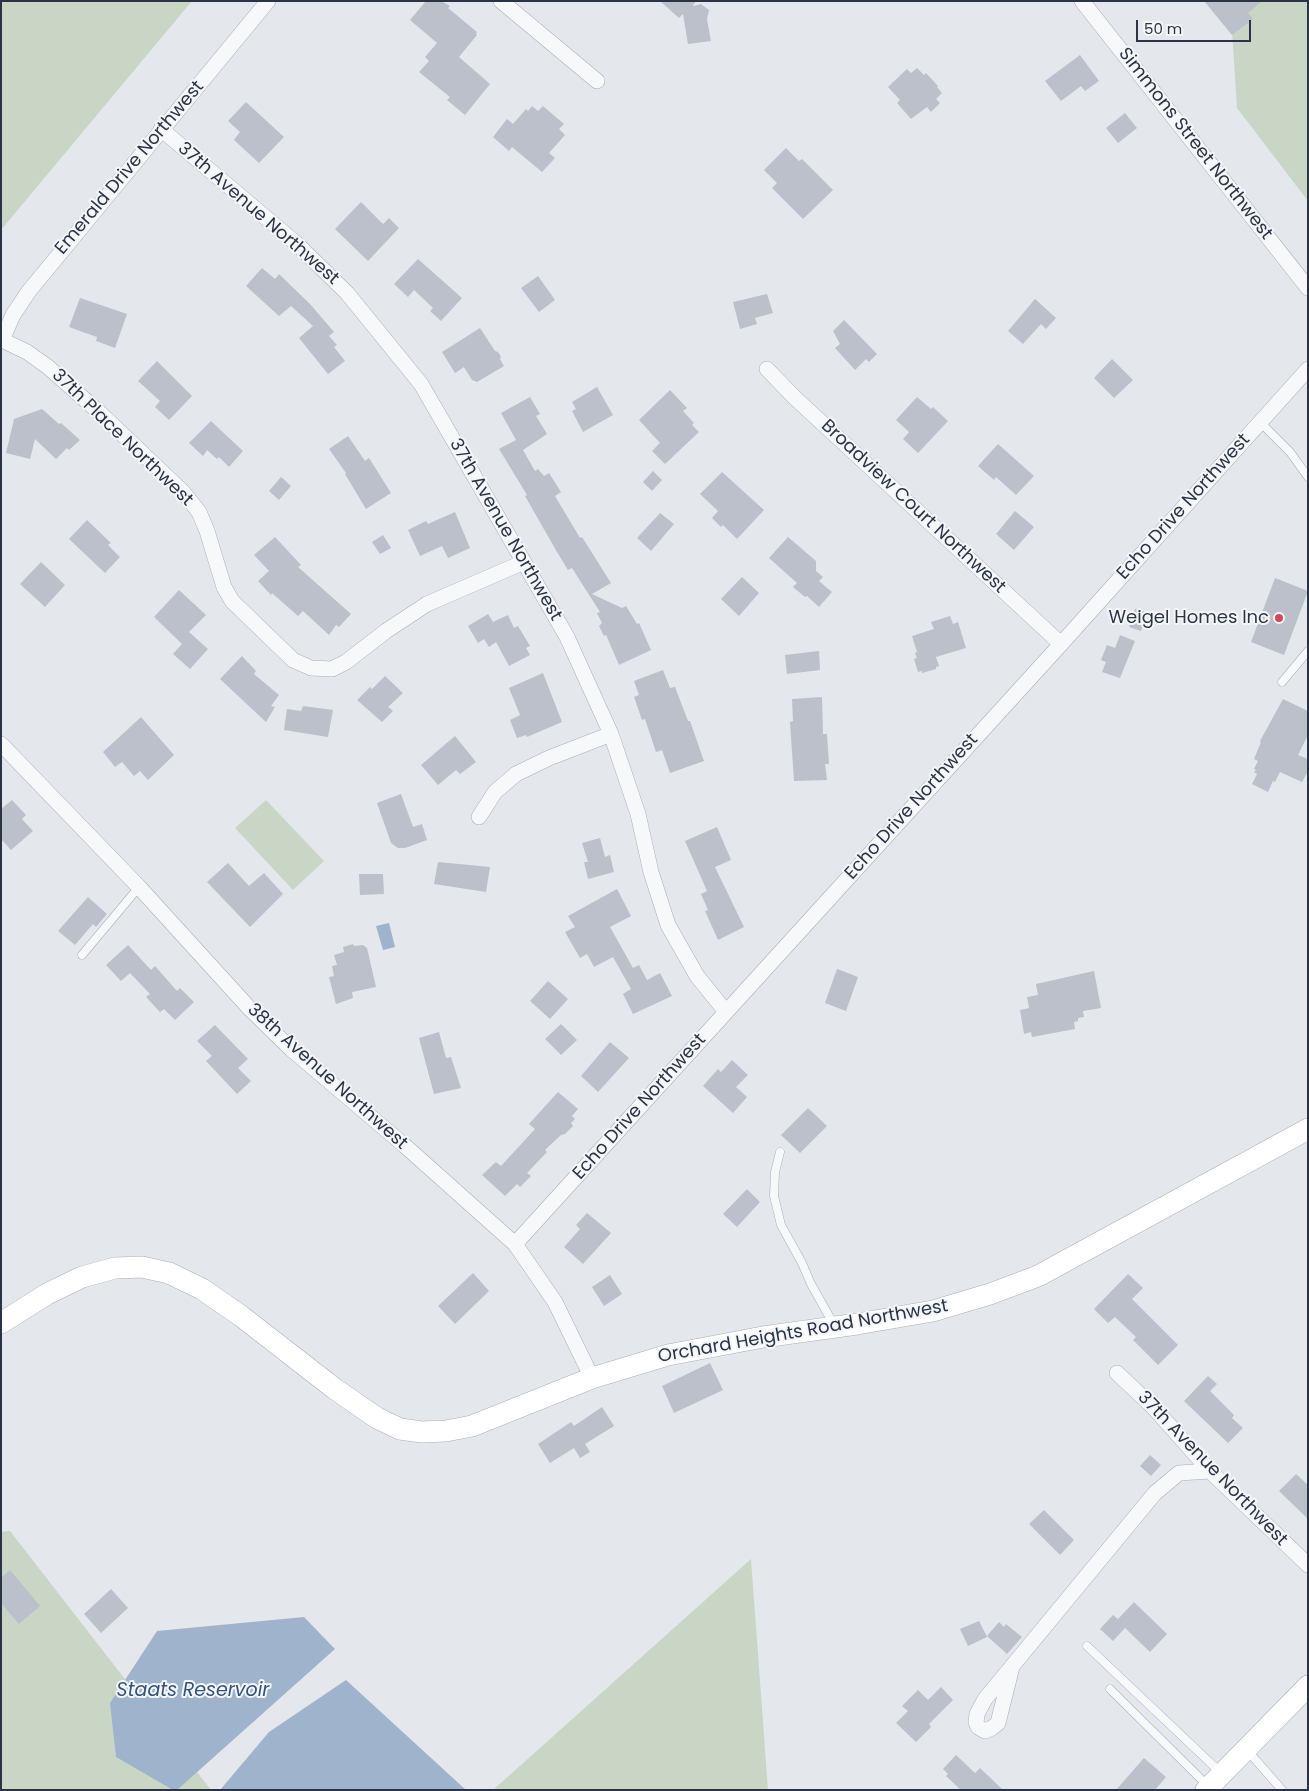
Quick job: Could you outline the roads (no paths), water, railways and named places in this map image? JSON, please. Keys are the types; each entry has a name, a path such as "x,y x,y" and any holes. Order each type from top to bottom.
{"street":[{"name":"Emerald Drive Northwest","path":"1,341 13,315 29,291 268,1"},
{"path":"502,1 597,81"},
{"name":"Simmons Street Northwest","path":"1082,1 1308,288"},
{"name":"37th Avenue Northwest","path":"161,130 297,244 347,293 421,384 567,637 611,734 638,814 651,872 668,925 697,976 726,1012"},
{"name":"37th Place Northwest","path":"1,341 27,352 48,367 100,413 183,492 199,512 207,530 224,587 232,602 293,660 311,668 332,669 346,662 386,631 427,604 524,562"},
{"name":"Broadview Court Northwest","path":"767,369 794,397 1061,644"},
{"name":"Echo Drive Northwest","path":"516,1244 1308,369"},
{"path":"479,817 494,792 516,774 549,758 611,734"},
{"name":"38th Avenue Northwest","path":"1,744 139,887 250,1009 291,1049 411,1151 516,1244 555,1302 592,1378"},
{"name":"Orchard Heights Road Northwest","path":"1,1323 46,1294 82,1277 114,1268 142,1267 169,1273 202,1289 241,1316 335,1389 377,1418 400,1429 422,1432 446,1431 472,1426 592,1378 668,1355 763,1337 934,1311 990,1294 1038,1276 1308,1129"},
{"name":"37th Avenue Northwest","path":"1117,1373 1154,1408 1210,1471 1308,1565"},
{"path":"1012,1667 1155,1492 1179,1473 1210,1471"},
{"path":"1212,1783 1308,1686"}],"lane":[{"path":"1260,422 1290,452 1308,477"},
{"path":"1282,682 1308,651"},
{"path":"82,955 139,887"},
{"path":"780,1152 775,1172 774,1196 781,1225 835,1327"},
{"path":"1087,1646 1212,1783"},
{"path":"1110,1689 1212,1783"},
{"path":"1246,1749 1282,1790"}],"water":[{"path":"389,923 395,947 383,950 376,926"},
{"name":"Staats Reservoir","path":"304,1617 335,1649 177,1790 173,1790 116,1757 110,1703 157,1631"},
{"name":"Staats Reservoir","path":"346,1680 466,1790 220,1790 269,1732"}],"place":[{"name":"Weigel Homes Inc","path":"1279,618"}]}
